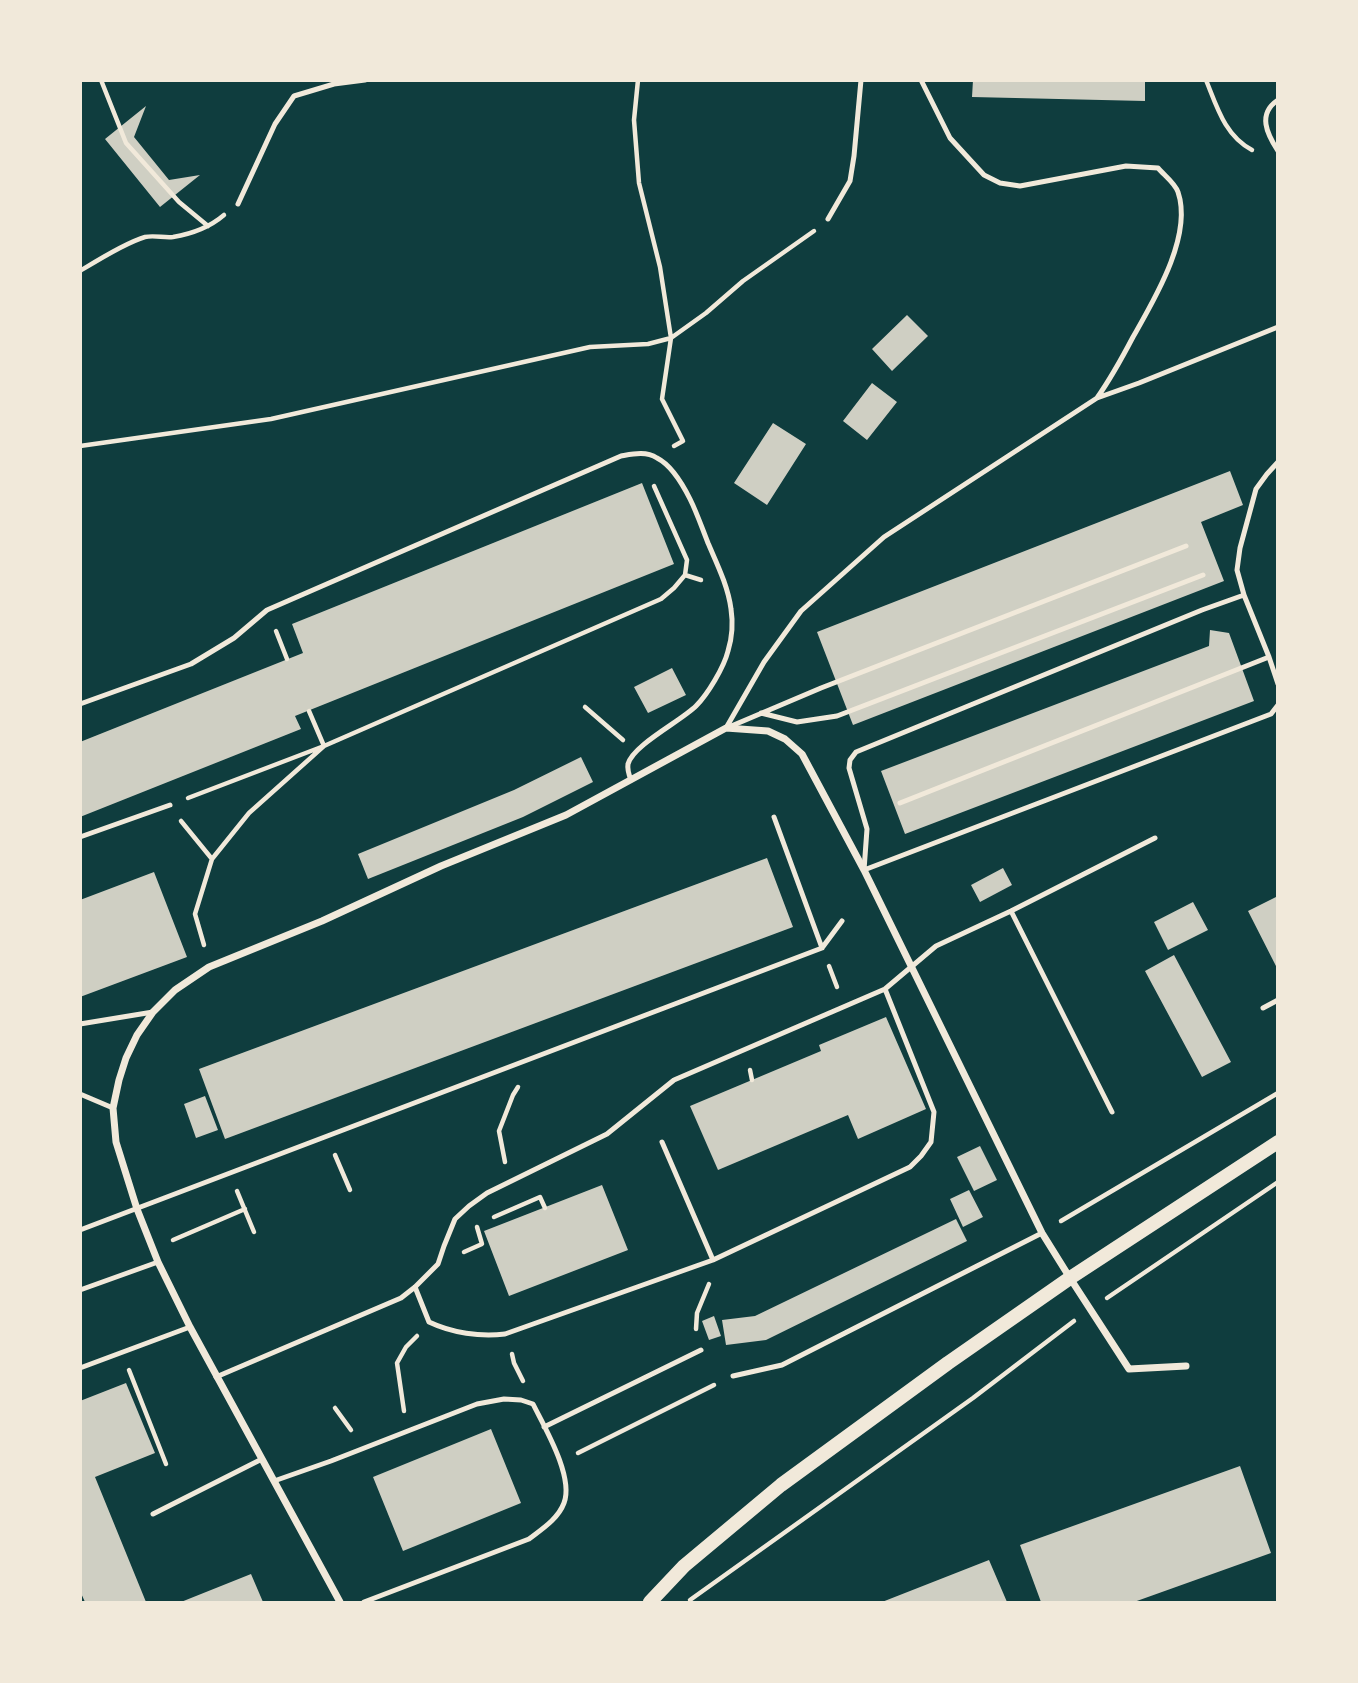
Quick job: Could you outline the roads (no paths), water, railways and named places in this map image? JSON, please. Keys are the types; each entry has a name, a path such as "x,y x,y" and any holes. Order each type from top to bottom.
{"main road":[{"path":"650,1602 684,1566 781,1485 1070,1278 1278,1142"}],"street":[{"path":"340,1602 190,1327 158,1262 137,1209 116,1142 113,1108 118,1080 126,1058 137,1035 153,1012 175,990 209,967 566,815 726,728 768,731 785,739 802,754 864,870 1042,1233 1129,1369 1186,1366"}],"lane":[{"path":"238,204 275,124 294,96 334,84 365,80"},
{"path":"828,219 850,181 861,80"},
{"path":"921,80 950,138 984,175 1000,183 1020,186 1126,166 1158,168 1178,189 1182,212 1179,239 1160,290 1109,382 1097,398"},
{"path":"1278,100 1272,104 1265,120 1267,133 1278,151"},
{"path":"726,728 764,662 801,611 884,537 1097,398 1278,327"},
{"path":"80,704 191,664 234,638 267,610 621,456 637,453 655,456 662,461 677,477 690,498 723,579 731,608 731,633 728,652 702,699 632,756 628,769 631,780"},
{"path":"1278,462 1256,489 1242,538 1237,570 1278,684"},
{"path":"726,728 1186,546"},
{"path":"761,713 797,722 836,716 1203,575"},
{"path":"1244,594 856,752 850,760 849,768 867,829 864,870 1271,714 1278,705"},
{"path":"900,803 1269,657"},
{"path":"80,837 170,805"},
{"path":"775,817 822,948"},
{"path":"216,1377 401,1298 438,1264 455,1219 469,1206 487,1193 607,1135 674,1080 886,989 936,946 1155,838"},
{"path":"1011,911 1112,1112"},
{"path":"80,1230 822,948 842,921"},
{"path":"415,1287 429,1322 458,1332 505,1334 713,1260 910,1167 931,1142 934,1112 886,989"},
{"path":"1263,1008 1278,1000"},
{"path":"80,1024 153,1012"},
{"path":"80,1094 113,1108"},
{"path":"662,1142 713,1260"},
{"path":"733,1376 782,1365 1042,1233"},
{"path":"80,1290 158,1262"},
{"path":"80,1368 190,1327"},
{"path":"544,1427 701,1350"},
{"path":"274,1481 477,1404 504,1399 521,1399 533,1404 561,1461 566,1484 565,1503 550,1523 530,1539 364,1602"},
{"path":"153,1514 262,1459"}]}
